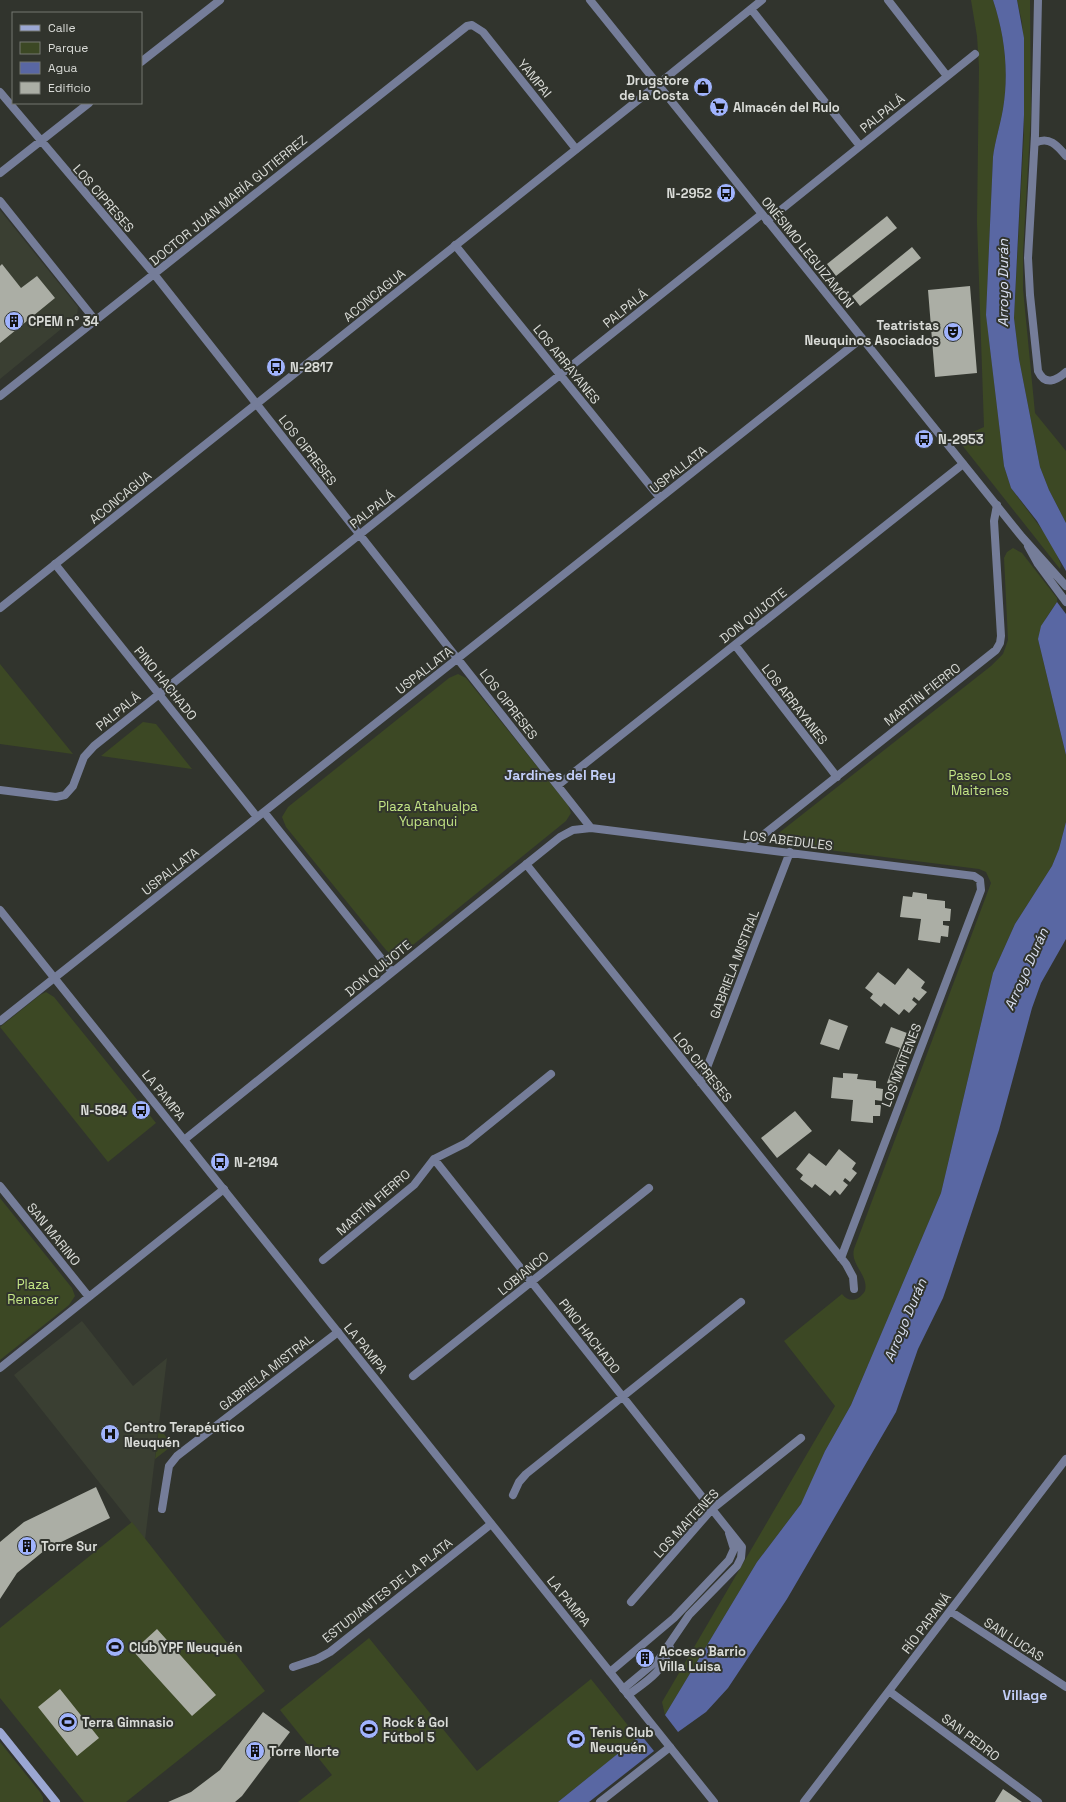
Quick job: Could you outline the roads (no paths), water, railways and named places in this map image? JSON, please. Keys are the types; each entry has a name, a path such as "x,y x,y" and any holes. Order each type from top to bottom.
{"main road":[{"path":"0,1732 56,1802"}],"street":[{"path":"142,61 220,0"},
{"name":"ONÉSIMO LEGUIZAMÓN","path":"590,0 1022,537 1066,586"},
{"name":"ACONCAGUA","path":"0,608 762,0"},
{"path":"888,0 947,76"},
{"path":"1038,0 1035,143 1028,278 1037,367 1040,375 1046,381 1057,379 1066,372"},
{"path":"751,9 860,146"},
{"name":"YAMPAI","path":"472,25 483,32 576,149"},
{"name":"DOCTOR JUAN MARÍA GUTIERREZ","path":"0,396 462,28 472,25"},
{"name":"PALPALÁ","path":"0,790 56,797 65,795 72,788 82,761 90,749 560,375 860,146 975,54"},
{"name":"LOS CIPRESES","path":"0,92 154,274 592,828"},
{"path":"0,173 89,104"},
{"path":"1035,143 1042,140 1050,141 1066,156"},
{"path":"0,201 95,320"},
{"name":"LOS ARRAYANES","path":"455,245 660,498"},
{"name":"USPALLATA","path":"0,1021 862,338"},
{"name":"DON QUIJOTE","path":"558,785 963,464"},
{"name":"MARTÍN FIERRO","path":"748,847 998,647 1001,636 994,521 997,505"},
{"name":"ONÉSIMO LEGUIZAMÓN","path":"1022,537 1038,564 1066,602"},
{"name":"PINO HACHADO","path":"55,564 159,694 392,972"},
{"name":"LOS ARRAYANES","path":"735,645 837,777"},
{"name":"DON QUIJOTE","path":"184,1140 566,832 579,828 592,828"},
{"name":"LOS ABEDULES","path":"592,828 970,875 980,880"},
{"name":"GABRIELA MISTRAL","path":"701,1084 790,852"},
{"name":"LOS CIPRESES","path":"526,864 841,1258 851,1273 854,1289"},
{"name":"LOS MAITENES","path":"841,1258 981,890 980,880"},
{"name":"LA PAMPA","path":"0,910 714,1802"},
{"name":"MARTÍN FIERRO","path":"322,1260 414,1185 434,1158 466,1143 551,1074"},
{"name":"PINO HACHADO","path":"434,1158 727,1529"},
{"name":"SAN MARINO","path":"0,1186 89,1297"},
{"name":"LOBIANCO","path":"413,1376 649,1188"},
{"path":"0,1368 224,1189"},
{"path":"513,1495 519,1482 526,1474 741,1302"},
{"name":"GABRIELA MISTRAL","path":"162,1509 168,1472 177,1456 338,1332"},
{"name":"LOS MAITENES","path":"631,1602 712,1509 801,1438"},
{"name":"RÍO PARANÁ","path":"804,1802 1066,1459"},
{"name":"ESTUDIANTES DE LA PLATA","path":"293,1667 317,1659 330,1652 491,1524"},
{"path":"626,1692 649,1673 690,1615 736,1566 741,1558 743,1551 741,1543 727,1529"},
{"path":"610,1672 674,1618 728,1560 733,1553 734,1545 727,1529"},
{"name":"SAN LUCAS","path":"950,1611 1066,1688"},
{"name":"SAN PEDRO","path":"889,1691 1038,1802"},
{"path":"600,1802 670,1747"}],"water":[{"name":"Arroyo Durán","path":"993,0 1017,0 1024,38 1024,115 1014,318 1019,359 1040,467 1049,490 1066,523 1066,571 1037,521 1011,488 1004,466 986,315 993,157 1003,109 1006,81 1003,41"},
{"path":"1057,602 1066,614 1066,755 1038,639 1041,626"},
{"name":"Arroyo Durán","path":"1066,822 1066,939 1041,983 1032,1008 999,1130 950,1278 943,1298 918,1349 896,1412 787,1599 728,1688 706,1712 678,1732 665,1715 757,1562 801,1504 825,1451 851,1405 941,1193 993,973 1015,924 1052,866 1059,849"},
{"path":"641,1735 654,1751 589,1802 558,1802"}],"place":[{"name":"Drugstore de la Costa","path":"703,87"},
{"name":"Almacén del Rulo","path":"719,107"},
{"name":"N-2952","path":"726,193"},
{"name":"CPEM n° 34","path":"14,321"},
{"name":"Teatristas Neuquinos Asociados","path":"953,332"},
{"name":"N-2817","path":"276,367"},
{"name":"N-2953","path":"924,439"},
{"name":"N-5084","path":"141,1110"},
{"name":"N-2194","path":"220,1162"},
{"name":"Centro Terapéutico Neuquén","path":"110,1434"},
{"name":"Torre Sur","path":"27,1546"},
{"name":"Club YPF Neuquén","path":"115,1647"},
{"name":"Acceso Barrio Villa Luisa","path":"645,1658"},
{"name":"Terra Gimnasio","path":"68,1722"},
{"name":"Rock & Gol Fútbol 5","path":"369,1729"},
{"name":"Tenis Club Neuquén","path":"576,1739"},
{"name":"Torre Norte","path":"255,1751"}],"district":[{"name":"Jardines del Rey","path":"560,775"},
{"name":"Village","path":"1025,1695"}],"park label":[{"name":"Paseo Los Maitenes","path":"980,782"},
{"name":"Plaza Atahualpa Yupanqui","path":"428,814"},
{"name":"Plaza Renacer","path":"33,1292"}]}
